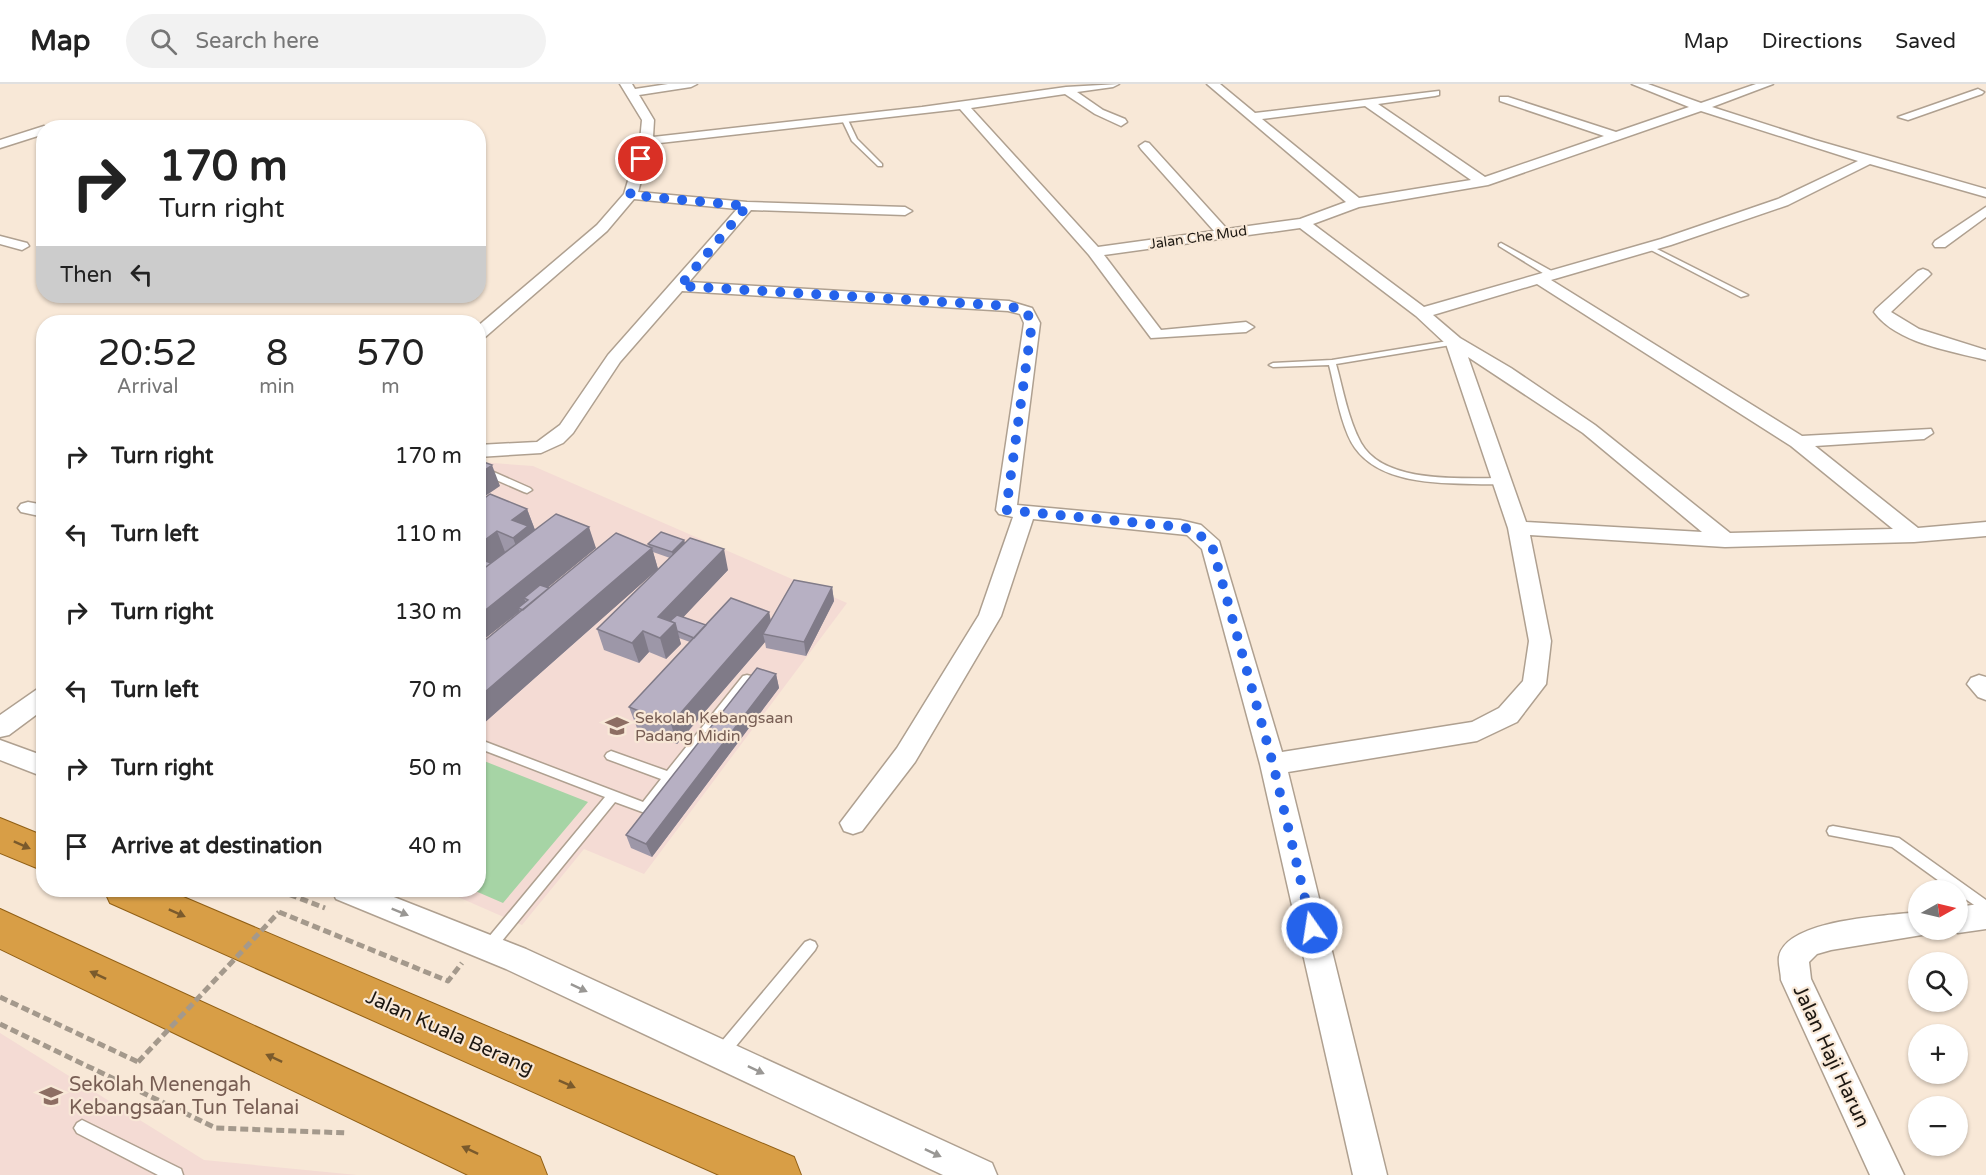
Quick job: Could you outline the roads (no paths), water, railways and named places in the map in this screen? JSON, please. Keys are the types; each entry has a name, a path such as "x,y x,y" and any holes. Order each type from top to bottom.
{"highway":[{"path":"0,835 36,851"},
{"name":"Jalan Kuala Berang","path":"140,897 776,1175"},
{"path":"0,928 522,1175"}],"street":[{"path":"486,328 602,228 630,195 646,141 648,120 628,88 691,84"},
{"path":"646,141 963,106 1113,84"},
{"path":"1213,84 1356,203"},
{"path":"1638,84 1702,108 1869,160 1986,193"},
{"name":"Jalan Che Mud","path":"1094,252 1303,223 1356,203 1483,182 1767,84"},
{"path":"1959,87 1982,93"},
{"path":"1066,90 1099,112 1121,122"},
{"path":"1251,117 1435,93"},
{"path":"1904,117 1982,93"},
{"path":"1504,99 1618,137"},
{"path":"1367,102 1483,182"},
{"path":"963,106 1094,252 1156,335 1246,327"},
{"path":"0,144 36,132"},
{"path":"1145,146 1223,233"},
{"path":"1422,313 1649,247 1783,202 1869,160"},
{"path":"630,195 747,206 905,211"},
{"path":"486,450 541,447 556,439 567,429 614,359 680,286 747,206"},
{"path":"1940,244 1986,211"},
{"path":"1303,223 1422,313 1454,342 1505,372 1589,429 1725,540"},
{"path":"0,240 22,246"},
{"path":"1923,274 1882,312 1885,318 1899,327 1986,355"},
{"path":"1547,278 1798,442 1914,535"},
{"path":"680,286 1009,306 1026,311 1032,323 1006,510 1180,527 1194,530 1207,539 1212,546 1273,764 1370,1175"},
{"path":"1273,764 1477,731 1508,715 1534,684 1540,641 1518,528 1454,342"},
{"path":"1798,442 1924,433"},
{"path":"854,823 906,754 990,616 1025,512"},
{"path":"1518,528 1725,540 1914,535 1986,529"},
{"path":"0,728 36,702"},
{"path":"0,750 36,764"},
{"path":"339,900 488,948 980,1175"},
{"path":"1968,919 1986,916"},
{"name":"Jalan Haji Harun","path":"1887,1175 1796,980 1794,957 1808,943 1831,937 1908,926"}],"lane":[{"path":"845,120 854,140 880,165"},
{"path":"1501,244 1547,278"},
{"path":"1649,247 1744,295"},
{"path":"1273,365 1332,362 1454,342"},
{"path":"1332,362 1358,446 1370,458 1387,468 1432,480 1502,481"},
{"path":"486,472 527,490"},
{"path":"486,746 645,808 747,679"},
{"path":"611,756 669,777"},
{"path":"488,948 613,796"},
{"path":"1833,831 1894,842 1986,907"},
{"path":"721,1054 810,946"},
{"path":"82,1128 175,1175"}],"place":[{"name":"Sekolah Kebangsaan Padang Midin","path":"617,726"},
{"name":"Sekolah Menengah Kebangsaan Tun Telanai","path":"51,1096"}]}
